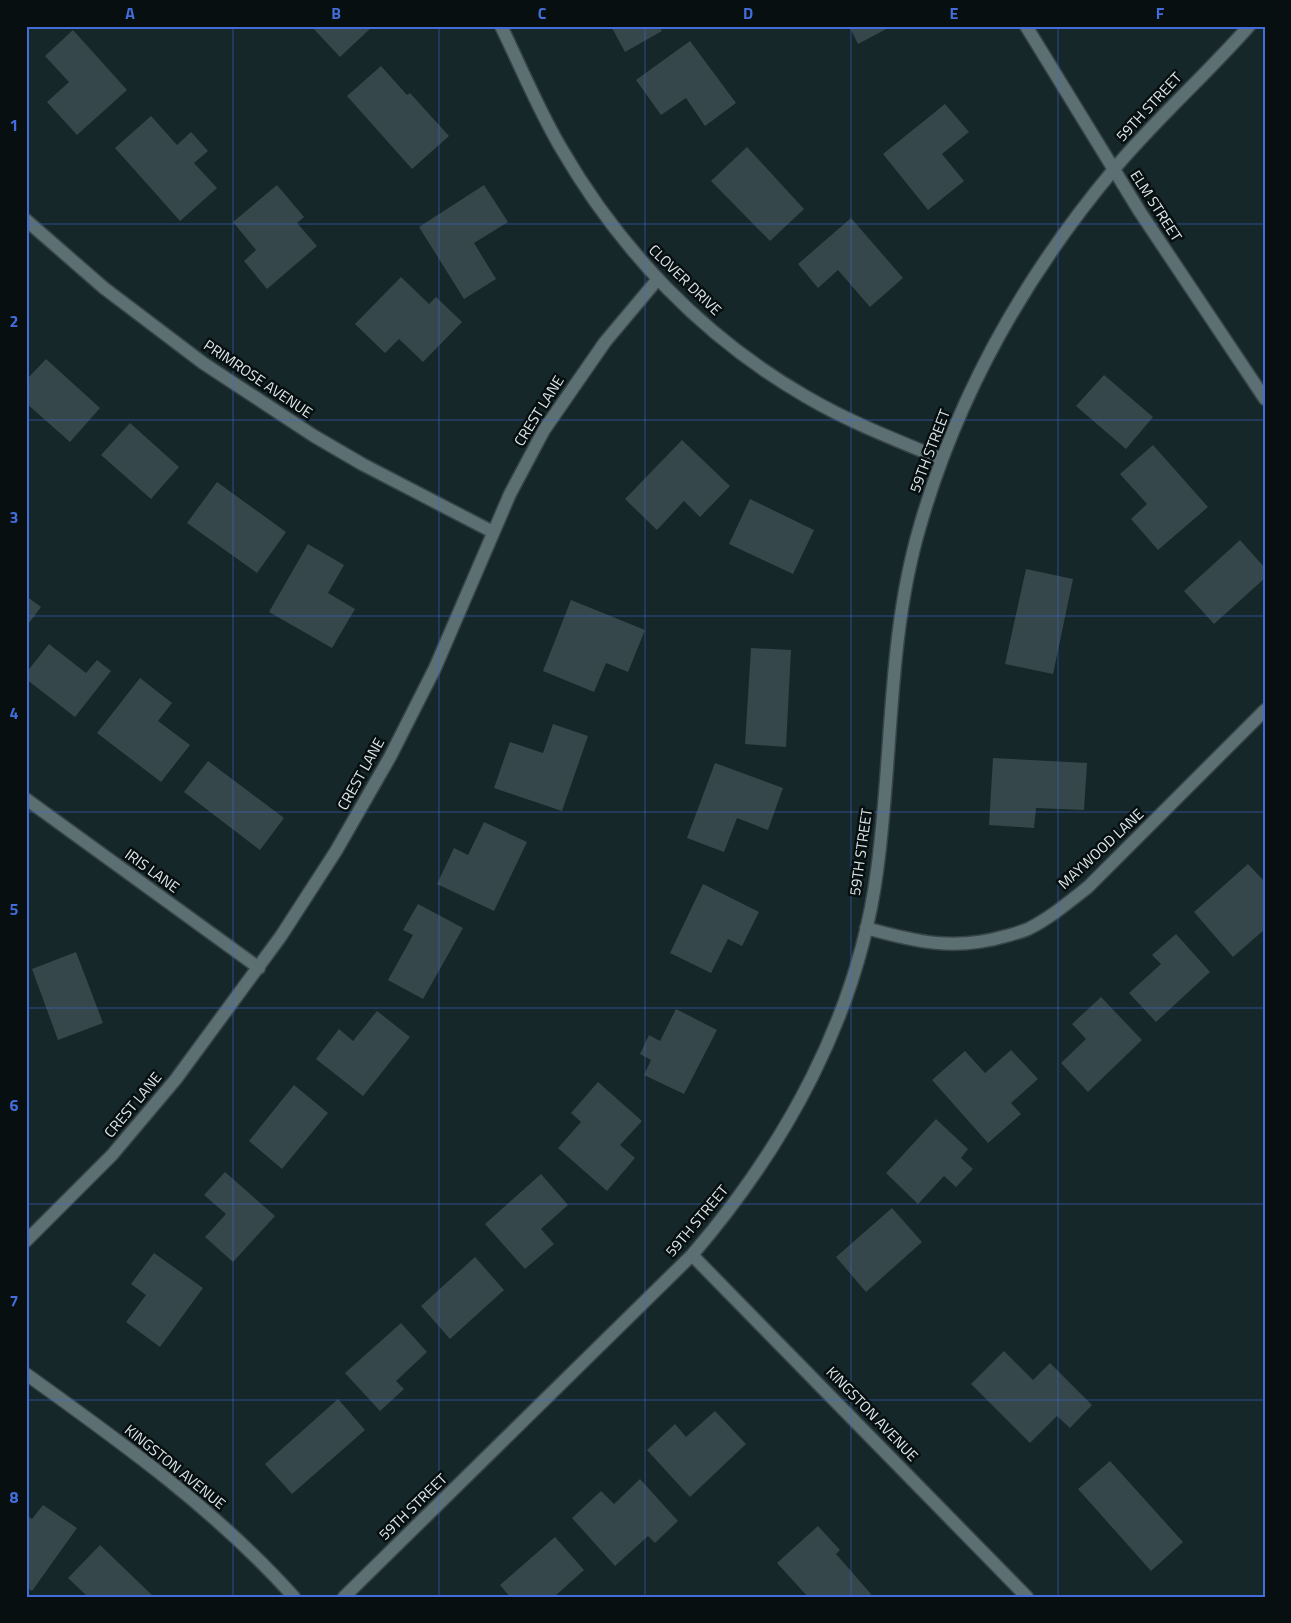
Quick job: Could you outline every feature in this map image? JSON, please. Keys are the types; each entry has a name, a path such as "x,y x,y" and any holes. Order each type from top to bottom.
{"street":[{"name":"CLOVER DRIVE","path":"501,26 560,148 608,220 657,280 737,350 805,396 845,418 942,459"},
{"name":"ELM STREET","path":"1026,26 1114,170 1265,398"},
{"name":"59TH STREET","path":"344,1597 692,1255 756,1173 797,1107 839,1014 866,928 877,875 901,616 920,526 942,459 982,368 1013,308 1050,252 1114,170 1148,131 1249,26"},
{"name":"PRIMROSE AVENUE","path":"26,220 151,326 218,373 362,464 493,532"},
{"name":"CREST LANE","path":"26,1241 119,1147 176,1079 259,968 336,851 390,757 435,668 510,494 536,446 570,391 605,342 657,280"},
{"name":"MAYWOOD LANE","path":"866,928 914,941 951,945 986,942 1027,930 1057,912 1088,887 1265,710"},
{"name":"IRIS LANE","path":"26,799 259,968"},
{"name":"KINGSTON AVENUE","path":"692,1255 1027,1597"},
{"name":"KINGSTON AVENUE","path":"26,1374 174,1484 253,1552 294,1597"}],"building":[{"path":"311,26 373,26 340,57"},
{"path":"611,26 659,26 662,31 625,52"},
{"path":"849,26 892,26 858,44"},
{"path":"73,30 127,90 77,135 47,102 69,82 45,56"},
{"path":"690,41 736,103 705,126 686,98 661,115 636,80"},
{"path":"381,66 407,95 410,93 449,136 412,169 347,96"},
{"path":"945,104 969,132 942,154 964,181 928,210 883,154"},
{"path":"151,116 177,145 191,132 208,151 194,163 217,188 180,221 115,148"},
{"path":"747,147 804,209 770,241 711,181"},
{"path":"277,185 304,217 297,223 317,246 267,289 244,261 256,250 233,222"},
{"path":"484,185 508,222 474,243 496,279 464,299 419,227"},
{"path":"851,218 903,278 870,307 838,270 818,288 798,264"},
{"path":"401,277 429,304 436,297 462,322 423,362 399,339 385,353 355,324"},
{"path":"46,359 100,408 70,442 26,403 26,380"},
{"path":"1104,375 1153,417 1126,449 1076,406"},
{"path":"130,423 179,467 151,499 101,455"},
{"path":"682,440 730,486 700,517 684,501 657,530 625,499"},
{"path":"1153,445 1208,507 1158,550 1131,519 1147,504 1120,474"},
{"path":"217,482 286,532 257,573 187,523"},
{"path":"750,499 814,530 793,574 729,544"},
{"path":"1240,540 1265,568 1265,578 1214,624 1184,591"},
{"path":"308,544 344,565 328,593 355,609 332,648 269,612"},
{"path":"1026,569 1073,579 1053,674 1005,664"},
{"path":"26,596 41,607 26,627"},
{"path":"571,600 645,630 628,672 606,663 594,692 543,671"},
{"path":"49,644 86,673 97,660 111,671 75,717 26,679 26,673"},
{"path":"751,648 791,650 786,747 745,744"},
{"path":"140,678 172,703 158,721 190,745 161,782 97,733"},
{"path":"553,724 588,736 562,811 494,788 510,742 543,753"},
{"path":"993,758 1087,763 1084,810 1036,808 1034,828 989,825"},
{"path":"208,761 284,818 260,850 184,792"},
{"path":"715,763 783,788 768,830 737,818 724,852 687,838"},
{"path":"484,822 527,842 494,911 437,884 454,848 468,855"},
{"path":"1248,864 1265,882 1265,929 1233,957 1194,912"},
{"path":"703,884 759,912 742,946 728,939 711,973 670,953"},
{"path":"418,904 463,928 423,999 388,980 413,935 403,930"},
{"path":"1176,934 1210,972 1156,1022 1129,993 1161,964 1152,955"},
{"path":"76,952 103,1023 58,1040 32,969"},
{"path":"1101,997 1142,1040 1088,1092 1061,1063 1086,1039 1072,1024"},
{"path":"676,1009 717,1030 684,1094 644,1075 651,1060 640,1054 649,1035 660,1041"},
{"path":"377,1011 410,1037 363,1096 316,1059 339,1029 353,1041"},
{"path":"1011,1050 1038,1079 1011,1103 1021,1114 988,1143 932,1080 965,1051 985,1073"},
{"path":"598,1082 642,1121 620,1145 635,1158 607,1191 558,1148 581,1122 571,1113"},
{"path":"294,1085 328,1113 282,1169 249,1141"},
{"path":"936,1119 968,1149 961,1158 973,1169 956,1187 944,1176 918,1204 886,1173"},
{"path":"225,1172 275,1216 233,1262 205,1237 226,1214 204,1195"},
{"path":"541,1174 568,1205 541,1229 554,1244 525,1269 485,1224"},
{"path":"892,1208 922,1242 866,1292 836,1257"},
{"path":"154,1253 203,1288 160,1347 126,1322 146,1295 131,1284"},
{"path":"475,1257 504,1290 450,1339 421,1306"},
{"path":"401,1323 427,1352 396,1381 404,1389 380,1411 345,1373"},
{"path":"1004,1351 1033,1380 1050,1363 1092,1405 1070,1428 1057,1416 1030,1443 971,1384"},
{"path":"338,1399 365,1430 292,1494 265,1464"},
{"path":"715,1411 746,1444 690,1497 647,1450 675,1424 686,1437"},
{"path":"1110,1461 1183,1542 1151,1571 1078,1489"},
{"path":"640,1479 678,1521 655,1543 648,1536 615,1566 572,1518 601,1491 614,1504"},
{"path":"43,1505 77,1528 32,1591 26,1587 26,1515 32,1519"},
{"path":"818,1526 840,1550 836,1554 871,1594 869,1597 808,1597 777,1563"},
{"path":"555,1537 584,1570 554,1597 510,1597 500,1585"},
{"path":"100,1545 154,1597 88,1597 68,1578"}]}
